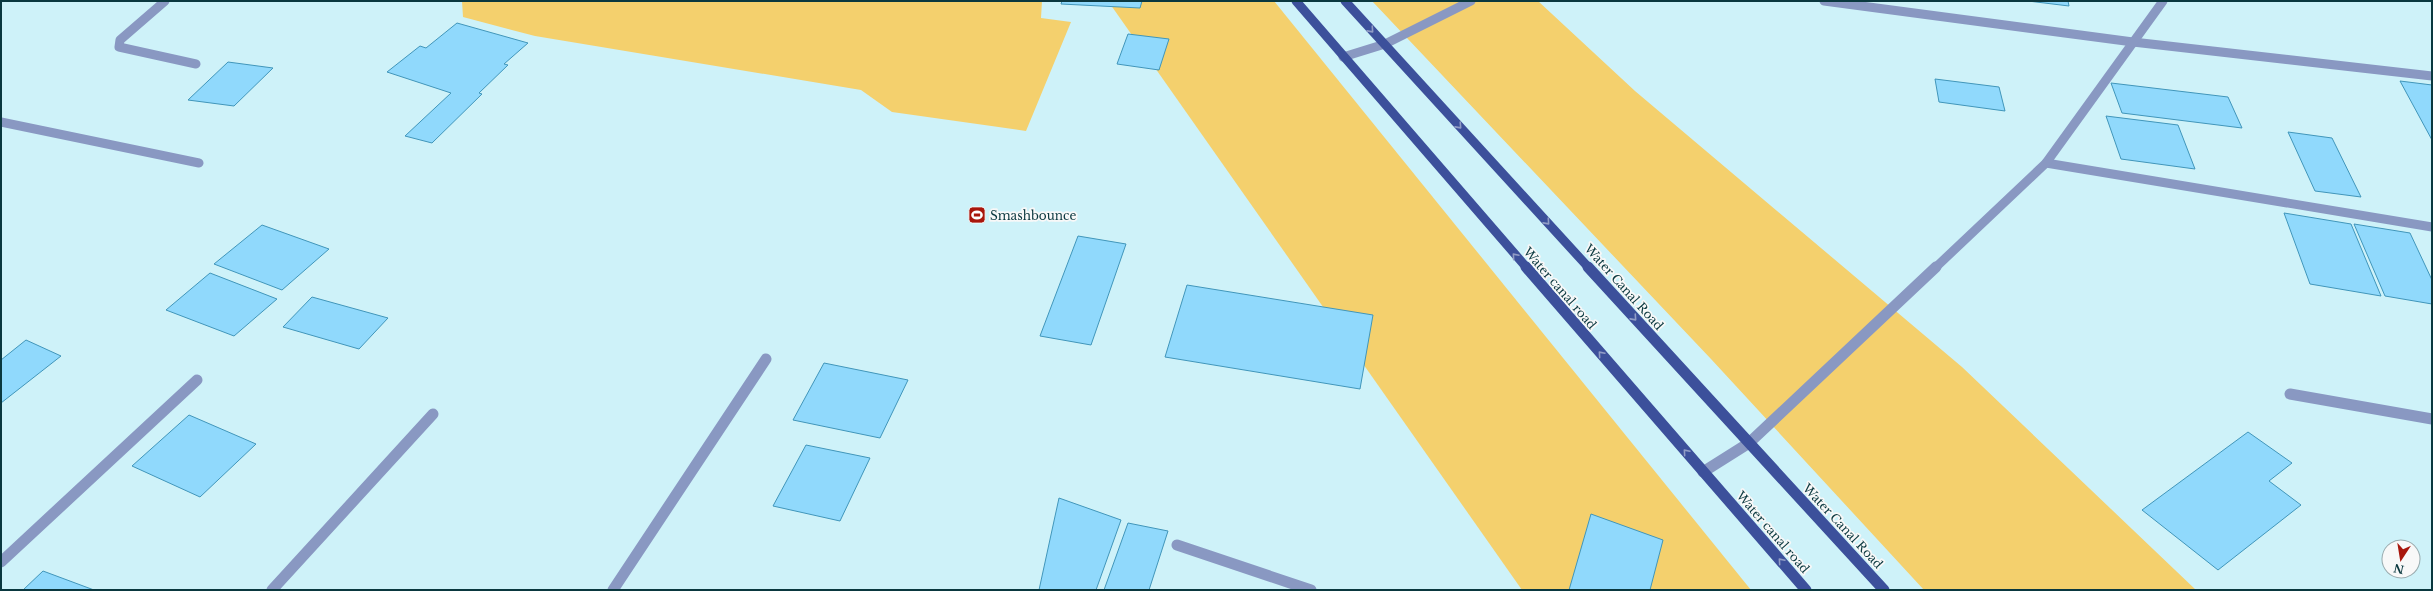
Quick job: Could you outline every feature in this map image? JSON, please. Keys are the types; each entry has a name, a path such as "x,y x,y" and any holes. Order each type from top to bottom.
{"main road":[{"name":"Water canal road","path":"1296,1 1806,590"},
{"name":"Water Canal Road","path":"1345,1 1884,590"}],"street":[{"path":"165,1 120,40 119,47 196,64"},
{"path":"1343,57 1385,44 1471,1"},
{"path":"1824,1 2133,42 2432,76"},
{"path":"1703,472 1749,443 2046,163 2163,1"},
{"path":"1,122 199,162"},
{"path":"2046,163 2429,227 2432,237"},
{"path":"613,590 766,359"},
{"path":"1,562 197,380"},
{"path":"2290,394 2432,419"},
{"path":"272,590 433,414"},
{"path":"1177,545 1311,590"}],"shaded area":[{"path":"462,1 1042,1 1041,18 1071,22 1026,131 892,112 861,90 535,36 463,17"},
{"path":"1108,1 1274,1 1751,590 1522,590"},
{"path":"1372,1 1538,1 1635,91 1962,367 2196,590 1924,590 1711,359"}],"building":[{"path":"1062,1 1142,1 1140,8 1061,4"},
{"path":"2028,1 2068,1 2069,6"},
{"path":"457,23 528,43 504,64 508,65 479,93 482,94 432,143 405,136 451,93 387,72 420,46 426,48"},
{"path":"1128,34 1169,39 1159,70 1117,64"},
{"path":"228,62 273,68 234,106 188,100"},
{"path":"1935,79 1999,87 2005,111 1939,102"},
{"path":"2400,81 2432,85 2432,140"},
{"path":"2111,83 2228,97 2242,128 2122,113"},
{"path":"2106,116 2178,125 2195,169 2121,159"},
{"path":"2288,132 2332,138 2361,197 2315,191"},
{"path":"2284,213 2351,224 2381,296 2310,284"},
{"path":"2354,224 2410,233 2432,280 2432,304 2385,296"},
{"path":"262,225 329,249 282,290 214,264"},
{"path":"1078,236 1126,244 1091,345 1040,336"},
{"path":"210,273 277,299 234,336 166,310"},
{"path":"1187,285 1373,315 1360,389 1165,357"},
{"path":"312,297 388,318 359,349 283,327"},
{"path":"26,340 61,356 1,403 1,360"},
{"path":"824,363 908,380 880,438 793,420"},
{"path":"189,415 256,444 200,497 132,466"},
{"path":"2248,432 2292,463 2269,481 2301,505 2218,570 2142,510"},
{"path":"806,445 870,458 840,521 773,506"},
{"path":"1059,498 1121,520 1096,590 1039,590"},
{"path":"1591,514 1663,540 1650,590 1569,590"},
{"path":"1128,523 1168,531 1149,590 1104,590"},
{"path":"43,571 94,590 23,590"}],"place":[{"name":"Smashbounce","path":"977,215"}]}
